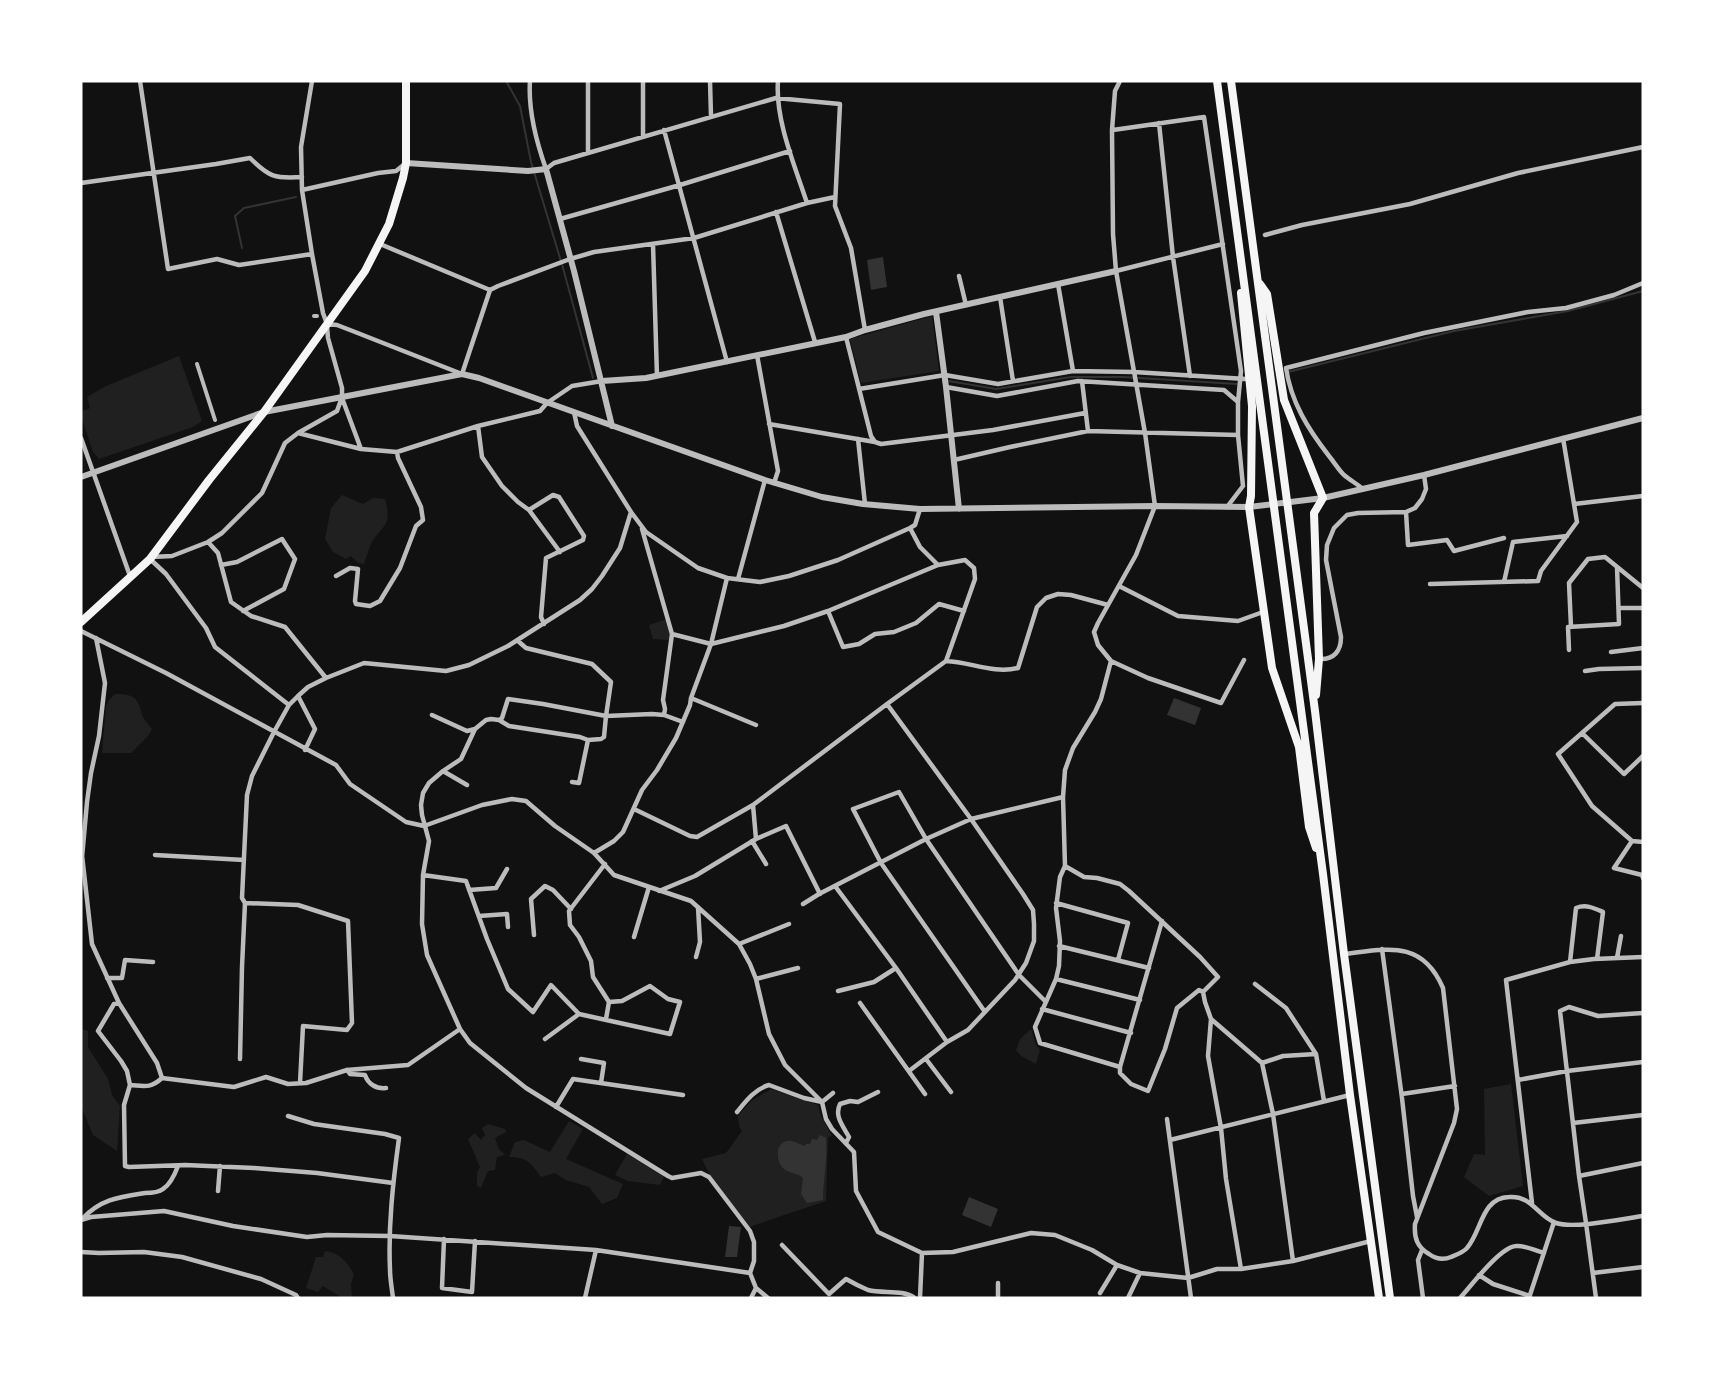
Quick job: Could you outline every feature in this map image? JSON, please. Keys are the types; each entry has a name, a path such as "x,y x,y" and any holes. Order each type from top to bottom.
{"highway":[{"path":"1217,81 1281,551 1350,1095 1379,1298"},
{"path":"1231,81 1390,1298"},
{"path":"1243,264 1241,295 1252,406 1249,507 1272,668 1299,747 1310,827 1323,874"},
{"path":"1258,281 1267,294 1284,400 1323,498 1314,513 1319,659 1315,711"}],"main road":[{"path":"81,622 151,558 209,480 264,412 365,272 395,210 406,163 406,81"}],"street":[{"path":"140,81 168,272 217,259 239,265 312,254"},
{"path":"151,558 172,556 208,542 222,533 262,493 285,443 337,411 342,397 342,388 322,310 302,190 301,147 312,81"},
{"path":"530,81 533,125 542,169 560,219 568,260 574,271 612,426"},
{"path":"588,81 588,153"},
{"path":"643,81 643,136"},
{"path":"710,81 711,116"},
{"path":"778,81 776,98 807,203"},
{"path":"1120,81 1115,91 1113,130 1113,234 1116,271 1145,433 1155,506 1136,555 1094,632 1098,645 1111,661 1148,678 1221,703 1244,660"},
{"path":"302,190 396,171 406,163 528,171 542,169 554,163 776,98 840,104 835,206 851,248 865,330"},
{"path":"1113,130 1204,117 1243,380 1238,402 1238,435 1244,486 1227,507"},
{"path":"1159,123 1186,376 1184,387"},
{"path":"664,130 728,362"},
{"path":"1265,235 1345,216 1410,204 1518,173 1643,147"},
{"path":"560,219 790,151"},
{"path":"81,183 249,158 264,172 281,179 302,177"},
{"path":"380,244 490,290 594,252 693,238 807,203 835,197"},
{"path":"776,212 815,342"},
{"path":"653,244 657,376"},
{"path":"298,433 361,449 397,452 478,426 540,411 547,403 572,386 646,378 846,337 936,312 1222,244"},
{"path":"959,276 966,305"},
{"path":"1363,489 1342,473 1304,421 1291,390 1286,368 1434,331 1528,312 1566,308 1614,295 1643,283"},
{"path":"1058,284 1073,371"},
{"path":"462,374 490,290"},
{"path":"1000,297 1013,381"},
{"path":"936,312 959,508"},
{"path":"327,324 346,328 462,374 480,378 774,483 822,497 920,509 1249,507 1323,498 1424,475 1643,418"},
{"path":"846,337 871,436 875,442"},
{"path":"757,355 778,471 774,483"},
{"path":"197,364 215,420"},
{"path":"859,389 945,375 998,384 1073,371 1134,372 1243,380"},
{"path":"81,477 264,412 462,374"},
{"path":"946,387 997,396 1082,381 1224,390 1238,402"},
{"path":"1082,381 1088,431"},
{"path":"342,397 361,449"},
{"path":"574,412 577,426 646,532 698,568 727,578 760,582 789,576 838,560 915,525 920,509"},
{"path":"769,424 881,444 993,430 1085,413"},
{"path":"478,426 482,457 502,486 529,510 560,552"},
{"path":"954,460 1088,431 1238,435"},
{"path":"81,438 130,576"},
{"path":"1430,584 1538,581 1541,571 1577,522 1563,438"},
{"path":"858,439 865,504"},
{"path":"336,576 350,568 358,570 356,604 370,606 380,601 400,568 416,526 423,520 423,514 397,452"},
{"path":"1319,659 1327,659 1336,655 1341,646 1326,560 1327,545 1334,528 1347,515 1406,512 1415,508 1426,489 1424,475"},
{"path":"738,579 765,480"},
{"path":"529,510 553,495 559,497 584,536 583,540 546,558 541,617 544,624"},
{"path":"1574,504 1643,496"},
{"path":"240,1059 245,903 242,898 247,795 252,776 289,705 308,687 364,663 446,671 469,665 518,641 580,600 602,576 620,548 631,512"},
{"path":"1406,512 1408,544 1447,540 1454,551 1504,538"},
{"path":"640,524 672,634 663,700 664,716"},
{"path":"910,528 920,547 938,565"},
{"path":"1504,582 1513,542 1567,536"},
{"path":"221,565 237,562 282,539 295,559 284,589 243,610"},
{"path":"208,542 218,554 231,602 251,616 285,627 326,678"},
{"path":"1571,627 1569,583 1588,559 1605,557 1643,588"},
{"path":"151,558 166,574 206,628 215,646 289,705"},
{"path":"634,809 690,836 697,837 753,805 946,661 975,579 974,568 965,560 938,565 828,611 784,626 711,644 672,634"},
{"path":"1569,650 1568,627 1619,624 1617,567"},
{"path":"594,853 614,841 623,832 642,790 676,738 711,644 727,578"},
{"path":"1119,586 1178,616 1238,621 1264,612"},
{"path":"946,661 995,670 1018,668 1037,607 1046,597 1058,594 1071,595 1108,605"},
{"path":"828,611 843,647 859,644 875,634 894,632 916,623 939,604 964,610"},
{"path":"1619,608 1643,608"},
{"path":"81,631 166,673 336,765 350,784 406,822 424,826 482,806 512,799 526,801 555,826 594,853 614,874 691,901 739,944 756,979 770,1034 785,1065 822,1102 826,1119 832,1129 854,1152 856,1191 878,1232 922,1253 953,1252 1031,1233 1055,1235 1092,1250 1117,1265 1140,1273 1188,1278 1217,1269 1240,1269 1293,1261 1371,1240"},
{"path":"96,638 105,683 99,736 89,788 82,858 92,944 119,1003 157,1063 162,1078"},
{"path":"432,715 467,731 491,719 499,720 509,726 580,736 588,740 601,739 604,736 610,682 592,664 526,648 518,641"},
{"path":"1611,652 1643,648"},
{"path":"1111,661 1101,699 1073,748 1065,770 1063,797 1065,866 1060,877 1056,903 1059,966 1056,979 1035,1027 1040,1043 1120,1067"},
{"path":"1585,671 1643,668"},
{"path":"298,696 315,726 305,750"},
{"path":"691,698 756,725"},
{"path":"499,720 502,718 508,699 606,716 652,714 683,722"},
{"path":"1643,703 1615,704 1558,754 1592,806 1632,841 1643,842"},
{"path":"887,704 971,819 1033,910 1034,941 1019,975 968,1030 947,1042 909,1071"},
{"path":"475,729 461,759 429,783 423,793 421,805 429,841 423,875 422,924 427,955 460,1029 470,1043 526,1088 668,1176 672,1178 700,1173 709,1177 750,1232 754,1242 754,1261 750,1273 756,1288 768,1298"},
{"path":"1582,733 1624,774 1643,756"},
{"path":"579,783 588,740"},
{"path":"443,771 467,785"},
{"path":"572,782 585,784"},
{"path":"81,790 89,788"},
{"path":"985,1012 881,862 853,809 899,792 926,839 1019,975 1046,1002"},
{"path":"803,904 926,839 971,819 1063,797"},
{"path":"753,805 754,840 765,864"},
{"path":"659,891 695,876 754,840 786,826 820,894"},
{"path":"1632,841 1614,868 1642,874 1643,878"},
{"path":"155,855 244,860"},
{"path":"604,864 569,911 570,925 591,961 592,977 609,1002 606,1019"},
{"path":"1065,866 1084,877 1120,884 1162,921 1218,977 1203,992"},
{"path":"469,890 496,888 507,869"},
{"path":"423,875 466,881 508,989 533,1012 551,985 579,1014 670,1034 680,1002 668,999 650,986 622,1001 609,1002"},
{"path":"534,935 531,899 545,886 553,890 571,909"},
{"path":"836,886 947,1042"},
{"path":"634,937 648,887"},
{"path":"245,903 298,904 348,921 352,1023 347,1030 303,1026 300,1083"},
{"path":"1056,903 1128,923 1118,960"},
{"path":"1570,962 1576,908 1581,906 1588,906 1603,912 1597,959"},
{"path":"696,957 700,942 698,907"},
{"path":"479,916 507,914 508,927"},
{"path":"1162,921 1120,1067 1120,1073 1131,1084 1148,1091 1165,1049 1177,1008 1199,990 1203,992"},
{"path":"739,944 789,924"},
{"path":"1617,958 1621,936"},
{"path":"1059,946 1149,968"},
{"path":"1344,954 1394,948 1408,951 1437,973 1443,988 1457,1109 1454,1123 1415,1224 1415,1241 1422,1250 1434,1257 1446,1259 1467,1248 1485,1212 1496,1200 1510,1197 1532,1203 1554,1222 1568,1225 1643,1216"},
{"path":"1382,949 1402,1094 1413,1197 1418,1218"},
{"path":"1532,1203 1506,980 1570,962 1643,957"},
{"path":"107,978 122,978 125,960 153,962"},
{"path":"756,979 798,968"},
{"path":"838,991 874,982 896,968"},
{"path":"1056,979 1140,1000"},
{"path":"1255,984 1286,1008 1316,1054 1324,1101"},
{"path":"1203,992 1211,1019 1208,1056 1221,1128 1226,1179 1240,1269"},
{"path":"119,1003 114,1004 98,1031 127,1071 130,1085 124,1105 125,1166 220,1166 317,1173 393,1183"},
{"path":"860,1004 925,1094"},
{"path":"1596,1298 1560,1011 1569,1007 1598,1016 1643,1013"},
{"path":"1042,1009 1131,1033"},
{"path":"545,1039 579,1014"},
{"path":"1211,1019 1262,1063 1273,1114 1293,1261"},
{"path":"162,1078 234,1087 266,1077 288,1084 315,1081 347,1070 408,1065 460,1029"},
{"path":"1262,1063 1283,1056 1316,1054"},
{"path":"580,1059 604,1063 601,1083"},
{"path":"926,1059 951,1092"},
{"path":"1518,1080 1567,1071 1643,1062"},
{"path":"347,1070 350,1074 365,1075 375,1087 386,1088"},
{"path":"130,1085 149,1087 162,1078"},
{"path":"556,1107 573,1079 683,1095"},
{"path":"737,1112 746,1100 764,1086 769,1085 822,1102"},
{"path":"1402,1094 1455,1086"},
{"path":"846,1143 849,1137 837,1111 840,1104 850,1101 858,1102 878,1092"},
{"path":"741,1093 746,1100"},
{"path":"822,1102 833,1093"},
{"path":"1170,1140 1350,1095"},
{"path":"1573,1123 1643,1114"},
{"path":"288,1116 314,1124 399,1138 393,1183 390,1236 393,1298"},
{"path":"1167,1119 1191,1298"},
{"path":"1579,1176 1643,1163"},
{"path":"81,1220 106,1200 164,1189 171,1181 178,1166"},
{"path":"218,1191 220,1166"},
{"path":"81,1220 91,1217 164,1211 233,1226 307,1237 390,1236 597,1250 750,1273"},
{"path":"1479,1275 1493,1284 1530,1297 1554,1222"},
{"path":"444,1239 442,1288 472,1292 475,1241"},
{"path":"782,1245 829,1294 846,1279 868,1290 896,1294 903,1292 915,1298"},
{"path":"1460,1298 1479,1275 1508,1248 1517,1245 1544,1253"},
{"path":"585,1298 597,1250"},
{"path":"1422,1250 1418,1260 1423,1298 1431,1296"},
{"path":"81,1252 144,1252 182,1257 261,1279 298,1298"},
{"path":"920,1298 922,1253"},
{"path":"1100,1293 1117,1265"},
{"path":"1593,1273 1643,1267"},
{"path":"1128,1298 1140,1273"},
{"path":"998,1283 998,1298"},
{"path":"752,1298 756,1288"},
{"path":"868,1290 868,1298"}],"shaded area":[{"path":"883,257 887,287 871,290 867,260"},
{"path":"932,316 939,371 861,383 850,339"},
{"path":"179,356 202,421 193,427 99,459 93,452 81,416 81,412 90,408 87,397 106,386"},
{"path":"342,495 363,504 373,498 385,499 387,521 370,546 364,564 358,563 351,556 346,559 333,552 325,539 331,508"},
{"path":"667,619 671,633 670,640 653,639 649,625"},
{"path":"115,694 129,695 135,699 152,729 131,753 102,753 106,706"},
{"path":"1174,698 1201,708 1195,725 1167,715"},
{"path":"81,1029 88,1031 88,1047 108,1079 112,1095 120,1106 117,1151 93,1135 81,1106"},
{"path":"1031,1029 1040,1050 1036,1064 1021,1056 1016,1050 1020,1039"},
{"path":"1511,1084 1523,1186 1489,1196 1464,1177 1474,1154 1485,1155 1484,1089"},
{"path":"771,1089 818,1105 832,1136 828,1137 826,1201 749,1227 710,1175 702,1159 726,1153 742,1131 738,1116 751,1101"},
{"path":"569,1121 583,1129 566,1159 623,1184 617,1198 602,1204 589,1187 566,1180 555,1173 541,1177 528,1162 520,1158 509,1157 515,1142 524,1140 550,1152"},
{"path":"488,1124 505,1129 506,1132 495,1138 499,1149 505,1155 497,1157 495,1170 488,1171 481,1188 477,1186 477,1173 480,1167 468,1139 475,1133 481,1140 485,1135 482,1128"},
{"path":"820,1135 826,1138 823,1200 807,1203 801,1194 803,1178 782,1167 778,1159 778,1150 786,1141 805,1146 810,1144 812,1139 817,1140"},
{"path":"627,1154 665,1174 660,1185 628,1181 615,1175"},
{"path":"969,1197 998,1209 991,1227 962,1215"},
{"path":"729,1226 741,1227 737,1257 725,1257"},
{"path":"325,1251 335,1253 354,1274 351,1284 352,1298 339,1298 323,1286 318,1292 306,1288 316,1257 323,1257"}],"waterway":[{"path":"506,81 520,106 531,162 593,378"},
{"path":"242,248 235,216 244,208 296,197"},
{"path":"1288,372 1454,331 1568,311 1643,291"},
{"path":"949,381 996,389 1071,377 1123,377 1237,384"}]}
